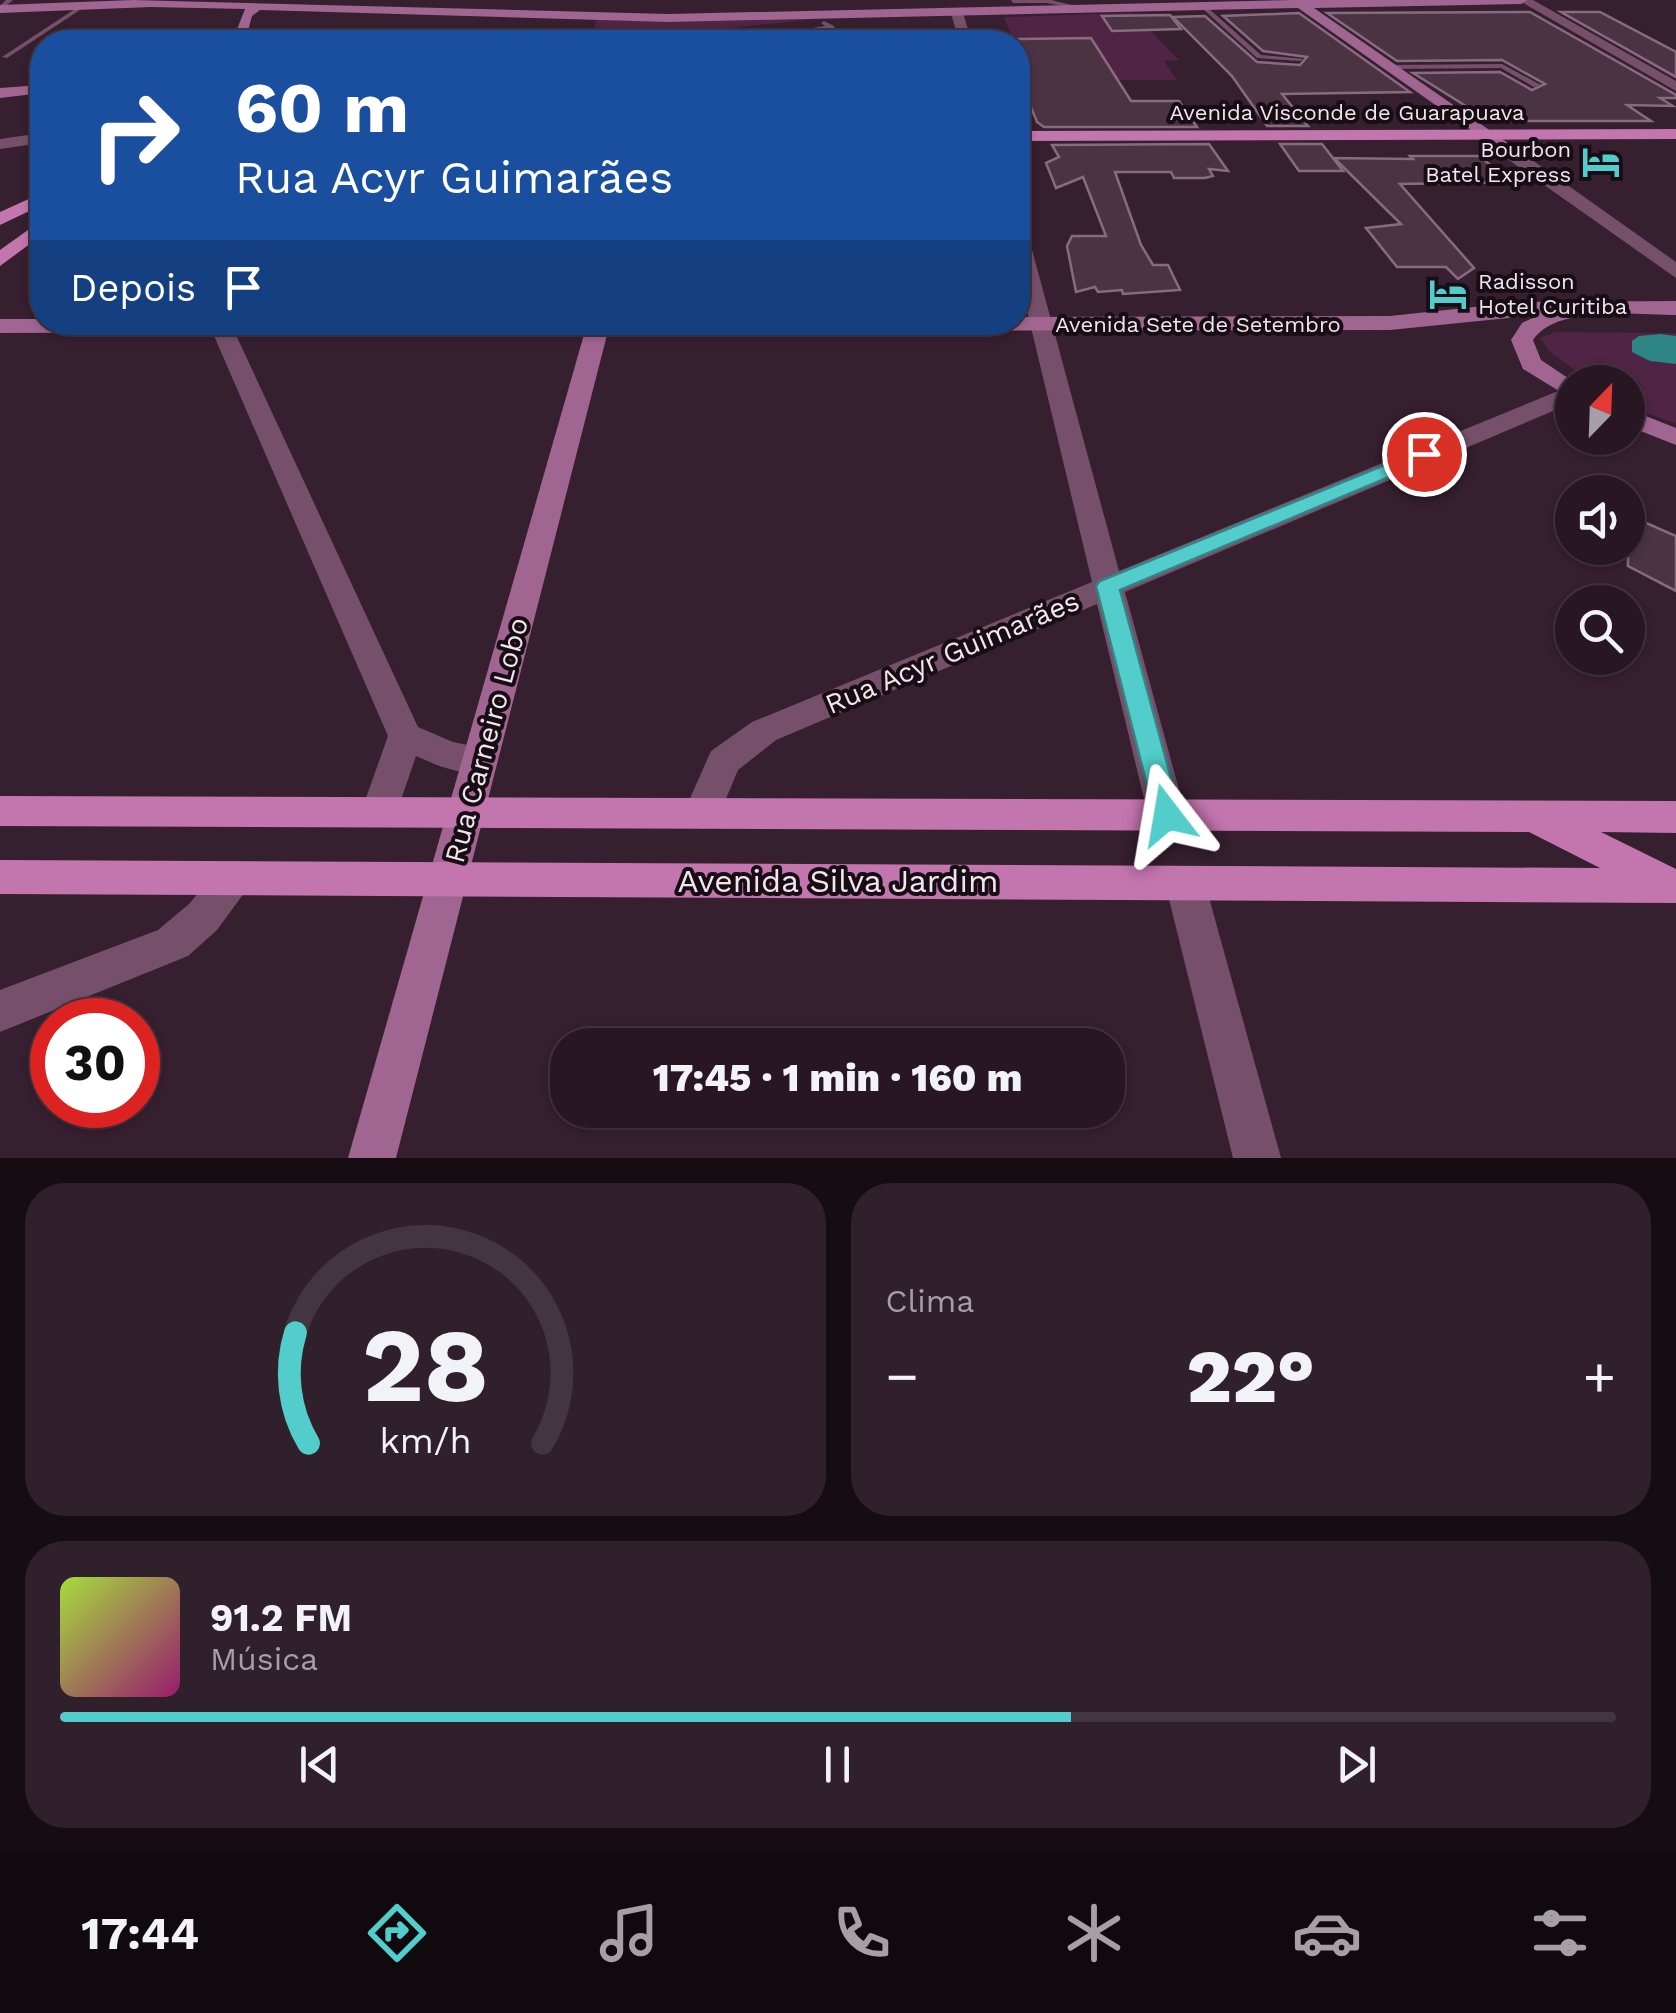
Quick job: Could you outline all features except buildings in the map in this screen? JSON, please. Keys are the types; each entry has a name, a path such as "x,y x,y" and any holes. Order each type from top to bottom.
{"main road":[{"path":"672,30 668,18 673,0"},
{"path":"0,9 58,3 154,2 668,18 1522,0"},
{"path":"1298,2 1502,147"},
{"path":"242,30 246,15 257,6"},
{"path":"773,30 826,24 866,14"},
{"path":"0,93 30,90"},
{"path":"1605,134 1676,146"},
{"name":"Avenida Visconde de Guarapuava","path":"1030,136 1676,134"},
{"name":"Avenida Visconde de Guarapuava","path":"1030,148 1676,146"},
{"path":"0,219 30,204"},
{"path":"0,260 30,236"},
{"path":"1555,381 1532,364 1522,340 1530,328 1573,308"},
{"name":"Avenida Sete de Setembro","path":"1030,325 1390,322 1443,320 1521,309 1676,308"},
{"name":"Avenida Sete de Setembro","path":"0,326 30,326"},
{"name":"Rua Carneiro Lobo","path":"372,1158 595,335"},
{"path":"1645,424 1676,437"},
{"path":"0,811 1676,817"},
{"path":"1532,816 1674,886"},
{"name":"Avenida Silva Jardim","path":"0,876 1674,886"}],"street":[{"path":"1522,0 1676,87"},
{"path":"958,12 963,30"},
{"path":"0,144 30,140"},
{"path":"1502,147 1676,272"},
{"path":"1030,282 1167,815"},
{"path":"225,335 406,736 448,755 480,760"},
{"name":"Rua Acyr Guimarães","path":"702,814 724,761 764,731 1555,400"},
{"path":"380,812 406,736"},
{"path":"0,1011 172,943 203,917 235,878"},
{"path":"1185,883 1256,1158"}],"lane":[{"path":"0,9 10,0"},
{"path":"1012,1 1047,1 1090,10"},
{"path":"46,30 86,4"},
{"path":"1204,8 1259,57 1300,59"},
{"path":"801,30 826,24 830,30"},
{"path":"5,56 30,40"},
{"path":"1390,67 1502,66 1537,85"}],"shaded area":[{"path":"1133,13 1179,60 1164,61 1177,80 1081,80 1043,39 1030,39 1030,30 1009,30 1004,17"},
{"path":"814,19 714,30 594,30 596,20"},
{"path":"1555,332 1676,333 1676,424 1645,412 1645,365 1568,365 1550,352 1540,338"},
{"path":"1639,336 1676,336 1676,364 1650,361 1632,352 1632,341"}],"place":[{"name":"Bourbon Batel Express","path":"1601,162"},
{"name":"Radisson Hotel Curitiba","path":"1448,294"}],"route":[{"path":"1167,815 1108,586 1424,454"}]}
